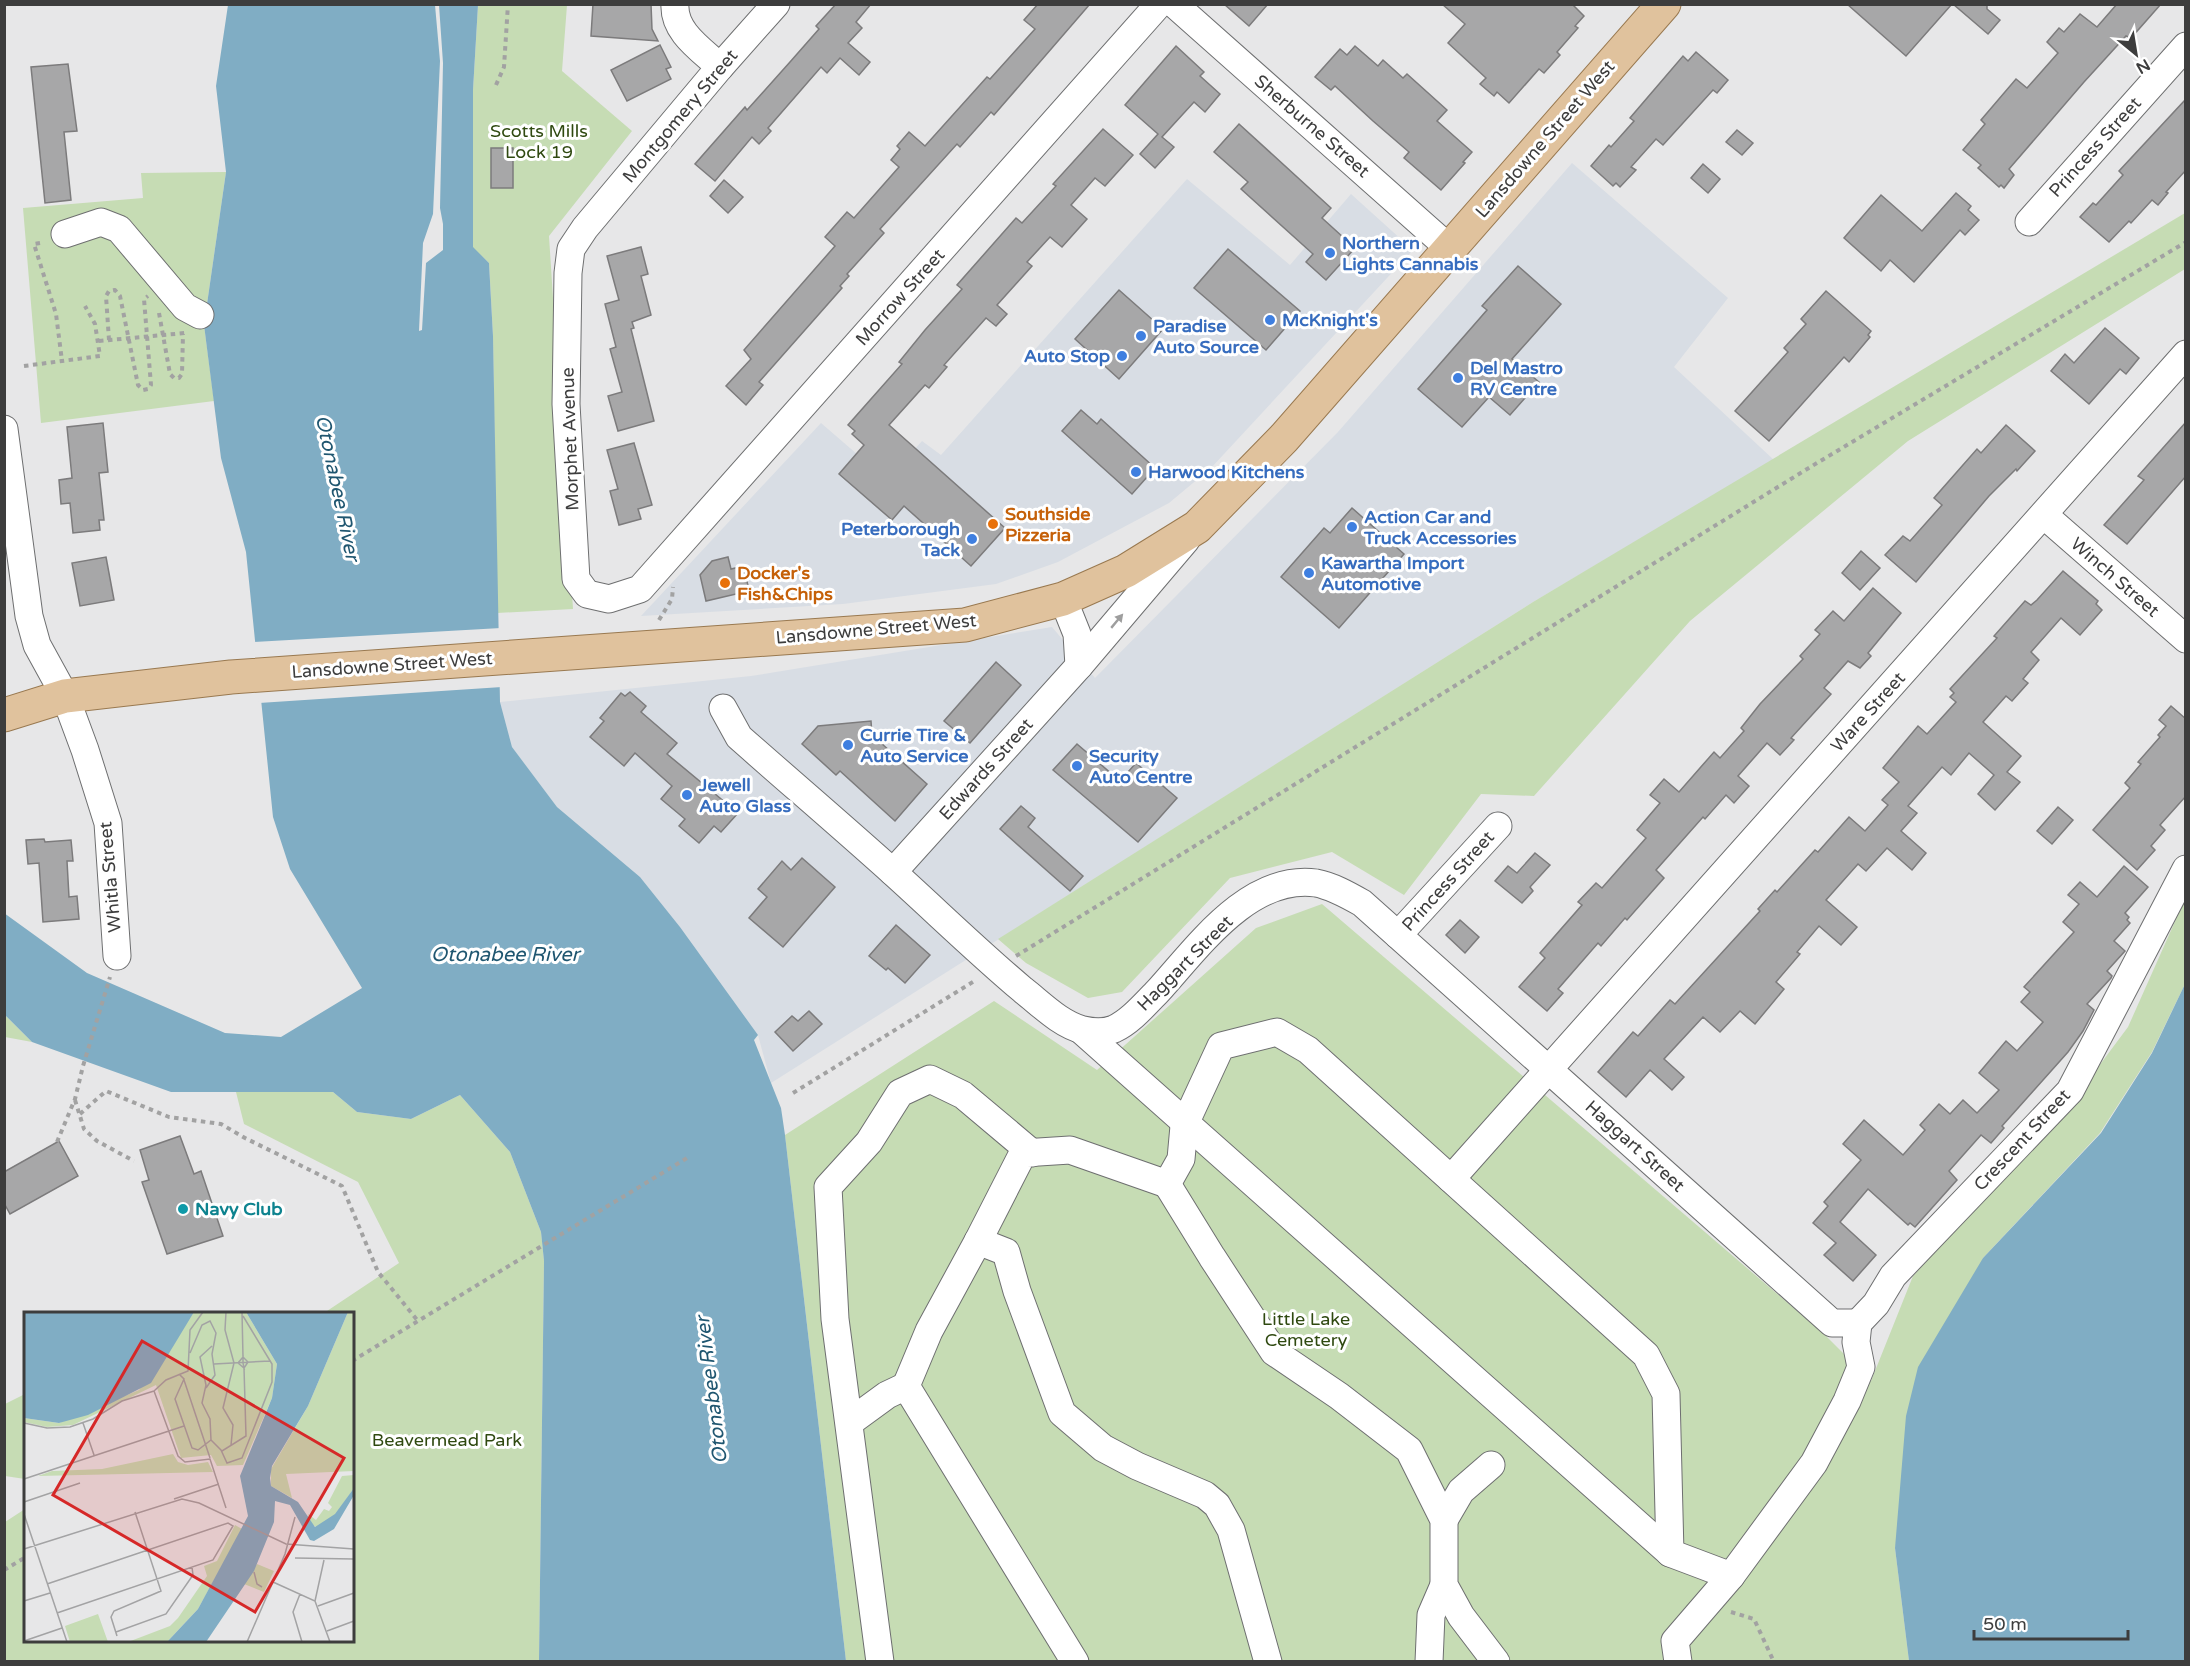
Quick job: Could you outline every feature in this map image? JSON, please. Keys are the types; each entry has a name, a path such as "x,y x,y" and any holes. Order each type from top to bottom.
{"main road":[{"name":"Lansdowne Street West","path":"4,715 65,696 231,676 965,626 1063,599 1126,572 1197,527 1271,452 1664,4"}],"street":[{"path":"675,4 674,9 682,33 720,67"},
{"name":"Montgomery Street","path":"585,228 776,4"},
{"name":"Morrow Street","path":"640,589 1159,4"},
{"name":"Sherburne Street","path":"1174,4 1449,248"},
{"name":"Princess Street","path":"2029,222 2186,46"},
{"path":"65,234 101,222 119,229 185,307 187,328"},
{"name":"Morphet Avenue","path":"585,228 571,249 568,273 566,404 576,579 587,594 609,599 640,589"},
{"name":"Ware Street","path":"1451,1179 2186,354"},
{"name":"Whitla Street","path":"4,429 29,616 37,645 65,696 108,823 114,964"},
{"name":"Winch Street","path":"2044,515 2186,639"},
{"name":"Edwards Street","path":"893,872 1079,666 1197,527"},
{"path":"1063,599 1077,634 1079,666"},
{"name":"Haggart Street","path":"723,708 739,737 1055,1017 1081,1030 1099,1032 1112,1030 1123,1024 1145,1005 1220,924 1252,898 1285,884 1317,884 1340,891 1362,903 1832,1323 1858,1323"},
{"name":"Princess Street","path":"1398,935 1498,826"},
{"name":"Crescent Street","path":"1858,1323 1876,1304 1893,1276 2070,1091 2186,869"},
{"path":"1081,1030 1670,1553 1731,1576"},
{"path":"1167,1184 1181,1160 1185,1123 1221,1046 1277,1032 1308,1050 1646,1355 1666,1394 1670,1553"},
{"path":"880,1662 835,1320 828,1187 869,1142 900,1093 930,1079 963,1095 1032,1153"},
{"path":"850,1422 888,1395 906,1386 928,1331 1023,1154 1070,1150 1167,1184 1274,1352 1339,1396 1409,1450 1444,1520 1444,1585 1431,1615 1429,1662"},
{"path":"978,1241 1006,1252 1017,1291 1062,1413 1103,1448 1137,1466 1204,1495 1217,1505 1232,1530 1268,1662"},
{"path":"1678,1662 1675,1641 1731,1576 1814,1463 1847,1401 1861,1367 1856,1342 1858,1323"},
{"path":"906,1386 1075,1662"},
{"path":"1444,1520 1461,1491 1491,1465"},
{"path":"1444,1585 1461,1617 1496,1662"}],"path":[{"path":"496,85 504,67 508,4"},
{"path":"793,1093 1802,472 2186,242"},
{"path":"40,243 34,244 56,314 62,361"},
{"path":"99,341 128,339 147,337 163,335 187,328 182,374 178,378 170,374 163,335 155,299 148,296 144,299 147,337 151,385 148,389 142,390 138,385 128,339 120,296 115,290 109,291 106,296 109,340"},
{"path":"24,366 100,356 95,324 85,306"},
{"path":"659,621 672,599 674,591 672,583"},
{"path":"57,1142 75,1099 114,964"},
{"path":"80,1114 106,1091 169,1117 221,1124 342,1186 378,1272 418,1321"},
{"path":"75,1099 84,1129 97,1141 134,1161"},
{"path":"354,1360 687,1158"},
{"path":"4,1570 24,1558"},
{"path":"1709,1602 1754,1619 1774,1662"}],"shaded area":[{"path":"1572,163 1728,298 1674,367 1774,460 1533,602 771,1083 758,1035 680,927 640,877 557,807 512,747 500,702 751,676 1052,627 1095,678 1338,432"},
{"path":"1187,179 1290,265 1351,194 1413,250 1211,468 1169,503 1058,562 996,584 843,604 641,616 821,423 887,480 922,441 941,455"}],"green space":[{"name":"Scotts Mills Lock 19","path":"478,5 567,5 562,71 632,131 549,236 573,609 497,613 493,336 489,263 473,248 473,90"},
{"path":"226,172 204,325 214,401 41,423 23,208 143,198 141,173"},
{"path":"2185,213 2185,269 1908,441 1690,621 1534,796 1481,794 1404,895 1332,852 1230,878 1122,992 1088,998 1026,963 998,939 1533,602"},
{"name":"Little Lake Cemetery","path":"2185,899 2185,984 2152,1052 2100,1133 1983,1258 1895,1548 1909,1661 846,1661 785,1135 994,1001 1097,1070 1256,928 1322,904 1824,1334 1871,1381 1913,1276 2078,1094 2128,1027"},
{"path":"5,1015 32,1042 5,1037"},
{"name":"Beavermead Park","path":"236,1092 333,1092 357,1112 411,1119 460,1095 510,1152 541,1232 544,1261 539,1661 5,1662 5,1522 24,1510 24,1642 354,1642 354,1312 326,1312 399,1263 358,1182 244,1124"},
{"path":"24,1394 24,1479 5,1476 5,1404"}],"water":[{"name":"Otonabee River","path":"228,5 435,5 440,61 433,214 423,243 419,331 422,330 426,263 443,250 443,224 440,208 443,63 439,5 478,5 473,90 473,247 489,263 493,336 500,702 512,747 557,807 640,877 680,927 758,1035 754,1040 781,1108 785,1135 846,1661 539,1661 544,1261 541,1232 510,1152 460,1095 411,1119 357,1112 333,1092 171,1092 32,1042 5,1015 4,913 87,973 225,1033 281,1037 362,988 290,869 273,817 246,552 221,458 204,325 226,172 216,86"},
{"path":"2185,984 2185,1661 1909,1661 1895,1548 1906,1416 1918,1367 1983,1258 2101,1133 2152,1053"}],"pier":[{"path":"501,628 502,687 259,703 253,642"}],"building":[{"path":"593,4 651,4 652,29 658,41 591,36"},
{"path":"836,4 871,4 856,22 862,28 848,43 870,62 859,75 840,58 827,73 821,67 768,128 771,131 759,144 752,137 715,181 695,164 745,107 747,110 790,62 819,29 816,26"},
{"path":"1038,4 1090,4 994,115 991,112 960,147 957,144 880,229 884,233 847,274 849,276 840,286 842,288 759,382 763,385 746,405 726,386 751,359 744,350 835,246 825,237 847,212 854,218 899,167 891,160 900,149 897,146 909,132 925,146 987,77 990,79 1035,29 1024,20"},
{"path":"1224,4 1268,4 1249,26"},
{"path":"1442,4 1572,4 1584,16 1575,26 1578,28 1557,52 1560,55 1544,73 1539,69 1509,103 1497,92 1494,96 1480,84 1486,78 1448,43 1465,24"},
{"path":"1847,4 1952,4 1906,56"},
{"path":"1953,4 1987,4 1987,9 2000,20 1988,34"},
{"path":"2117,4 2161,4 2131,38 2126,36 2084,82 2009,169 2014,175 2004,188 2001,185 1999,187 1978,168 1981,165 1963,150 1985,124 1981,120 2016,79 2027,88 2058,53 2047,42 2059,28 2064,32 2080,14 2097,27"},
{"path":"660,45 671,67 666,69 671,79 627,101 611,70"},
{"path":"1176,46 1204,72 1200,76 1220,94 1205,112 1194,102 1162,137 1174,147 1155,168 1140,154 1158,134 1125,105"},
{"path":"1355,46 1378,66 1383,60 1403,78 1407,74 1447,110 1437,121 1472,152 1441,190 1404,158 1409,152 1335,86 1331,90 1315,77 1340,49 1347,55"},
{"path":"1696,52 1728,80 1717,93 1713,90 1663,145 1656,139 1631,167 1636,170 1620,187 1616,183 1613,186 1591,166 1634,121 1630,118 1683,56 1688,61"},
{"path":"68,64 77,131 64,132 71,200 45,203 31,67"},
{"path":"2186,99 2186,170 2166,192 2168,193 2158,205 2152,200 2109,242 2080,217 2093,203 2096,205 2123,175 2119,171"},
{"path":"1239,124 1331,208 1322,218 1355,248 1326,280 1306,262 1313,254 1241,189 1248,182 1214,152"},
{"path":"1103,129 1133,155 1105,186 1095,178 1071,205 1087,219 1062,247 1050,237 1027,262 1032,266 997,305 1007,314 996,326 986,318 944,365 947,367 929,388 925,385 889,425 1005,528 971,566 904,506 892,520 839,474 864,445 852,434 855,431 848,425 902,364 899,362 962,289 957,285 1016,218 1022,223 1056,186 1053,184"},
{"path":"1737,130 1753,143 1742,155 1726,142"},
{"path":"491,148 513,148 513,188 491,188"},
{"path":"1703,164 1720,179 1708,193 1691,178"},
{"path":"724,180 743,197 728,213 710,196"},
{"path":"1956,193 1971,206 1968,210 1979,220 1965,235 1960,230 1914,282 1890,260 1881,271 1844,238 1881,195 1922,231"},
{"path":"641,247 648,274 641,276 651,315 632,322 634,328 631,329 654,421 618,431 608,396 622,392 610,349 616,347 605,304 619,300 607,256"},
{"path":"1228,249 1300,311 1266,350 1194,288"},
{"path":"1518,266 1561,304 1512,359 1539,382 1510,415 1489,397 1462,427 1418,389 1487,310 1482,306"},
{"path":"1119,290 1163,329 1119,379 1075,339"},
{"path":"1826,291 1871,331 1868,335 1870,337 1849,362 1844,357 1769,441 1735,411 1788,352 1784,348 1806,324 1801,319"},
{"path":"2105,328 2139,358 2126,374 2120,369 2089,404 2051,371 2065,354 2074,363"},
{"path":"1081,410 1097,424 1101,419 1155,468 1132,494 1062,431"},
{"path":"2186,422 2186,476 2127,544 2104,525 2144,480 2138,476"},
{"path":"103,423 108,472 99,473 104,520 99,520 100,530 73,533 70,503 61,504 59,480 72,478 67,427"},
{"path":"2006,425 2035,451 1989,496 1916,582 1885,555 1903,536 1910,541 1942,505 1934,498 1977,449 1981,453"},
{"path":"634,443 652,505 638,509 641,519 619,525 610,491 618,489 607,450"},
{"path":"1352,508 1404,554 1339,628 1281,577 1324,528 1330,533"},
{"path":"1861,551 1880,568 1860,590 1842,573"},
{"path":"106,557 114,600 80,606 72,563"},
{"path":"728,557 731,569 744,566 749,591 706,601 700,575 712,561"},
{"path":"2063,571 2098,601 2096,604 2102,610 2080,635 2061,618 2031,652 2039,660 2023,679 2028,683 2012,701 2006,696 1983,722 2021,756 2007,772 2020,782 1995,810 1978,794 1994,775 1969,753 1951,775 1942,767 1908,806 1917,813 1901,831 1926,853 1912,870 1887,848 1866,871 1858,864 1826,900 1857,927 1841,945 1819,926 1797,952 1800,954 1776,982 1784,989 1755,1024 1740,1011 1720,1032 1703,1017 1664,1059 1684,1077 1672,1090 1650,1070 1626,1097 1598,1072 1633,1032 1638,1036 1670,1000 1675,1004 1760,911 1758,909 1775,890 1777,892 1815,850 1818,852 1849,817 1865,831 1888,805 1882,800 1899,782 1883,768 1918,726 1927,734 1956,702 1950,697 1954,693 1950,689 1997,638 1994,636 2025,601 2031,605"},
{"path":"1873,588 1901,613 1868,653 1871,656 1860,668 1848,661 1824,688 1831,694 1791,738 1794,740 1780,755 1767,743 1738,776 1749,786 1734,803 1726,795 1705,819 1703,817 1656,870 1664,878 1601,946 1598,943 1558,989 1563,993 1547,1011 1519,987 1545,958 1540,953 1582,905 1578,902 1596,883 1602,888 1646,838 1637,830 1660,803 1650,795 1664,779 1679,792 1714,752 1720,758 1744,731 1741,728 1760,704 1803,659 1800,656 1820,634 1815,630 1833,611 1844,621"},
{"path":"996,662 1021,685 970,743 944,721"},
{"path":"630,692 646,706 641,712 677,743 667,754 738,813 721,832 714,826 699,843 679,826 685,819 661,799 672,786 635,753 624,766 590,737 604,721 600,718 621,693 625,696"},
{"path":"2171,706 2186,719 2186,796 2160,825 2165,830 2151,846 2155,850 2137,870 2093,830 2130,788 2125,783 2141,764 2138,762 2160,737 2158,735 2166,726 2159,720"},
{"path":"871,721 872,735 927,784 895,821 840,771 836,775 802,744 818,726"},
{"path":"1077,744 1120,781 1136,763 1177,798 1138,842 1053,770"},
{"path":"1021,806 1035,818 1028,827 1083,876 1070,891 1000,829"},
{"path":"2058,807 2073,820 2052,844 2037,831"},
{"path":"44,839 45,842 71,840 73,861 67,861 69,897 77,896 79,919 43,922 39,863 28,864 26,840"},
{"path":"1535,853 1550,865 1530,887 1533,891 1522,903 1495,881 1508,866 1517,873"},
{"path":"802,858 835,887 783,947 749,918 767,897 758,889 782,861 791,870"},
{"path":"2124,866 2148,887 2125,913 2130,923 2114,941 2125,951 2107,971 2112,976 2111,978 2087,1004 2094,1010 2083,1031 2068,1052 2002,1126 2004,1128 1991,1143 1981,1135 1949,1171 1957,1180 1915,1227 1910,1223 1908,1225 1868,1189 1840,1222 1876,1255 1853,1281 1824,1255 1836,1243 1813,1223 1828,1206 1824,1202 1861,1160 1843,1144 1864,1120 1903,1155 1925,1130 1920,1125 1939,1104 1950,1114 1963,1100 1977,1113 1999,1090 1979,1073 2006,1041 2017,1051 2043,1022 2021,1002 2030,992 2024,987 2074,932 2063,922 2079,904 2068,895 2080,882 2097,897"},
{"path":"1460,920 1479,937 1465,953 1446,935"},
{"path":"896,925 930,955 905,983 888,968 886,970 869,956"},
{"path":"809,1011 822,1024 793,1051 775,1032 792,1016 798,1021"},
{"name":"Navy Club","path":"180,1136 194,1174 201,1171 223,1236 167,1254 142,1182 149,1180 140,1150"},
{"path":"59,1141 78,1176 10,1214 4,1203 4,1172"}],"place":[{"name":"Northern Lights Cannabis","path":"1330,253"},
{"name":"McKnight's","path":"1270,320"},
{"name":"Paradise Auto Source","path":"1141,336"},
{"name":"Auto Stop","path":"1122,356"},
{"name":"Del Mastro RV Centre","path":"1458,378"},
{"name":"Harwood Kitchens","path":"1136,472"},
{"name":"Southside Pizzeria","path":"993,524"},
{"name":"Action Car and Truck Accessories","path":"1352,527"},
{"name":"Peterborough Tack","path":"972,539"},
{"name":"Kawartha Import Automotive","path":"1309,573"},
{"name":"Docker's Fish&Chips","path":"725,583"},
{"name":"Currie Tire & Auto Service","path":"848,745"},
{"name":"Security Auto Centre","path":"1077,766"},
{"name":"Jewell Auto Glass","path":"687,795"},
{"name":"Navy Club","path":"183,1209"}]}
